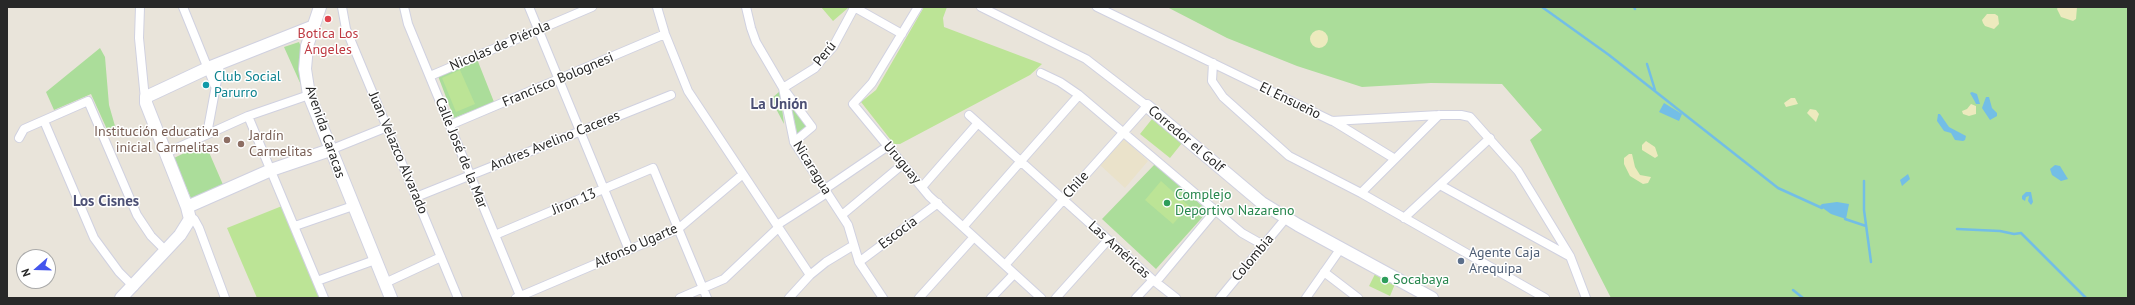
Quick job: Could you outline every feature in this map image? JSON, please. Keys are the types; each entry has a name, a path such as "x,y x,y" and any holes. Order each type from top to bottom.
{"main road":[{"name":"Avenida Caracas","path":"320,7 307,46 306,69 309,95 391,298"},
{"path":"121,298 134,287 185,229 189,213 145,99 150,94 208,68 314,26"},
{"name":"Corredor el Golf","path":"1147,106 1262,203 1286,218 1432,298"},
{"path":"189,213 271,170 330,150"}],"street":[{"path":"140,7 139,38 145,99"},
{"path":"182,7 215,86"},
{"name":"Juan Velazco Alvarado","path":"342,7 346,29 458,298"},
{"name":"Calle José de la Mar","path":"404,7 408,24 519,297"},
{"path":"529,7 628,250"},
{"name":"Nicolas de Piérola","path":"430,76 592,7"},
{"path":"657,7 665,34 688,90 810,275"},
{"path":"746,7 756,42 783,88 812,127 794,142"},
{"path":"854,7 902,34"},
{"name":"Perú","path":"783,88 815,68 833,47 854,7"},
{"name":"Uruguay","path":"918,7 872,83 853,104 938,204 1041,298"},
{"name":"Corredor el Golf","path":"981,7 1086,59 1147,106"},
{"name":"El Ensueño","path":"1097,7 1332,121 1439,115 1461,115 1470,117 1518,171 1570,256 1586,298"},
{"name":"Francisco Bolognesi","path":"450,125 665,34"},
{"path":"1213,63 1212,81 1223,97 1290,156 1361,194 1545,298"},
{"path":"207,134 220,64"},
{"path":"1041,73 1060,82 1079,95 1215,212 1242,233 1265,246"},
{"name":"Nicaragua","path":"783,88 794,142 848,225 854,244"},
{"path":"166,153 248,116 309,95"},
{"name":"Andres Avelino Caceres","path":"416,197 579,130 671,95"},
{"path":"963,227 1079,95"},
{"path":"20,138 24,129 88,101 137,215 151,236 166,251"},
{"name":"Chile","path":"1005,265 1147,106"},
{"name":"Las Américas","path":"969,115 1154,281 1176,298"},
{"path":"1361,194 1439,115"},
{"path":"248,116 324,298"},
{"path":"44,121 94,238 119,272 134,287"},
{"path":"1332,121 1395,159"},
{"path":"922,187 978,124"},
{"path":"330,150 387,127"},
{"path":"1404,218 1490,138"},
{"path":"680,298 724,279 778,226 888,146"},
{"path":"842,215 903,164"},
{"name":"Jiron 13","path":"495,235 652,168 678,229"},
{"name":"Alfonso Ugarte","path":"519,297 678,229 743,174"},
{"path":"1440,185 1570,256"},
{"name":"Escocia","path":"859,262 938,204"},
{"path":"295,226 353,206"},
{"path":"1136,298 1154,281 1215,212"},
{"path":"189,213 199,228 225,298"},
{"name":"Colombia","path":"1220,298 1265,246 1286,218"},
{"path":"678,229 707,298"},
{"path":"919,298 974,237"},
{"path":"1056,298 1108,240"},
{"path":"789,298 810,275 826,262 854,244 859,262 881,298"},
{"path":"1306,298 1341,248"},
{"path":"385,283 441,257"},
{"path":"317,281 375,260"},
{"path":"1324,272 1358,298"},
{"path":"991,298 1014,274"}],"shaded area":[{"path":"1124,139 1148,161 1125,188 1100,165"}],"green space":[{"path":"821,7 847,7 848,8 833,21"},
{"path":"924,7 947,7 943,18 944,27 1042,64 1030,75 900,144 894,144 861,102 876,90"},
{"path":"1167,7 2128,7 2128,298 1611,298 1530,140 1542,130 1502,84 1431,83 1362,87 1297,66 1227,38"},
{"path":"299,42 301,47 301,85 284,47"},
{"path":"100,48 105,57 109,105 117,133 110,136 91,94 54,110 46,92"},
{"path":"477,59 494,102 454,118 438,76"},
{"path":"460,70 475,104 456,112 442,78"},
{"path":"780,91 784,124 771,99"},
{"path":"790,100 807,127 797,134"},
{"path":"1152,119 1182,143 1170,158 1140,134"},
{"path":"205,143 224,187 192,201 174,158"},
{"path":"1155,164 1208,211 1156,269 1102,219"},
{"name":"Complejo Deportivo Nazareno","path":"1161,181 1189,206 1173,224 1145,200"},
{"path":"282,206 320,298 257,298 227,228"},
{"path":"1375,274 1395,284 1390,296 1369,286"}],"sand":[{"path":"2058,7 2077,7 2076,19 2073,21 2061,17 2057,9"},
{"path":"1987,14 1995,14 1998,16 1999,24 1994,29 1985,26 1983,23 1982,20"},
{"path":"1319,30 1325,33 1328,39 1325,45 1319,48 1313,45 1310,39 1313,33"},
{"path":"1791,98 1795,98 1798,104 1786,107 1784,103"},
{"path":"1971,104 1976,106 1976,114 1969,116 1963,114 1962,111 1967,109"},
{"path":"1810,109 1816,110 1819,114 1816,122 1807,113"},
{"path":"1646,141 1655,147 1658,156 1655,158 1642,150 1642,145"},
{"path":"1629,154 1632,154 1635,167 1640,175 1651,177 1648,183 1643,184 1630,176 1624,164 1624,158"}],"water":[{"path":"1972,92 1977,94 1980,104 1976,104 1970,93"},
{"path":"1986,97 1989,97 1992,108 1997,113 1997,116 1990,120 1982,108"},
{"path":"1664,103 1682,114 1679,121 1659,112"},
{"path":"1938,114 1940,114 1949,127 1966,136 1965,140 1955,140 1951,133 1944,131 1937,121"},
{"path":"2055,165 2060,166 2068,179 2061,181 2052,175 2050,169"},
{"path":"1908,174 1910,179 1902,186 1900,180"},
{"path":"2026,192 2031,192 2033,202 2031,205 2028,201 2029,196 2026,197 2025,201 2022,199 2022,196"},
{"path":"1837,202 1849,204 1846,219 1831,214 1820,206 1822,204"}],"waterway":[{"path":"1542,7 1609,55 1778,188 1822,208"},
{"path":"1647,64 1655,90"},
{"path":"1864,181 1864,210 1871,262"},
{"path":"1845,219 1866,226"},
{"path":"1957,229 2000,231 2014,234 2021,233 2086,298"},
{"path":"1793,290 1803,298"}],"place":[{"name":"Botica Los Ángeles","path":"328,19"},
{"name":"Club Social Parurro","path":"206,85"},
{"name":"Institución educativa inicial Carmelitas","path":"227,140"},
{"name":"Jardín Carmelitas","path":"241,144"},
{"name":"Complejo Deportivo Nazareno","path":"1167,203"},
{"name":"Agente Caja Arequipa","path":"1461,261"},
{"name":"Socabaya","path":"1385,280"}],"district":[{"name":"La Unión","path":"779,105"},
{"name":"Los Cisnes","path":"106,202"}]}
